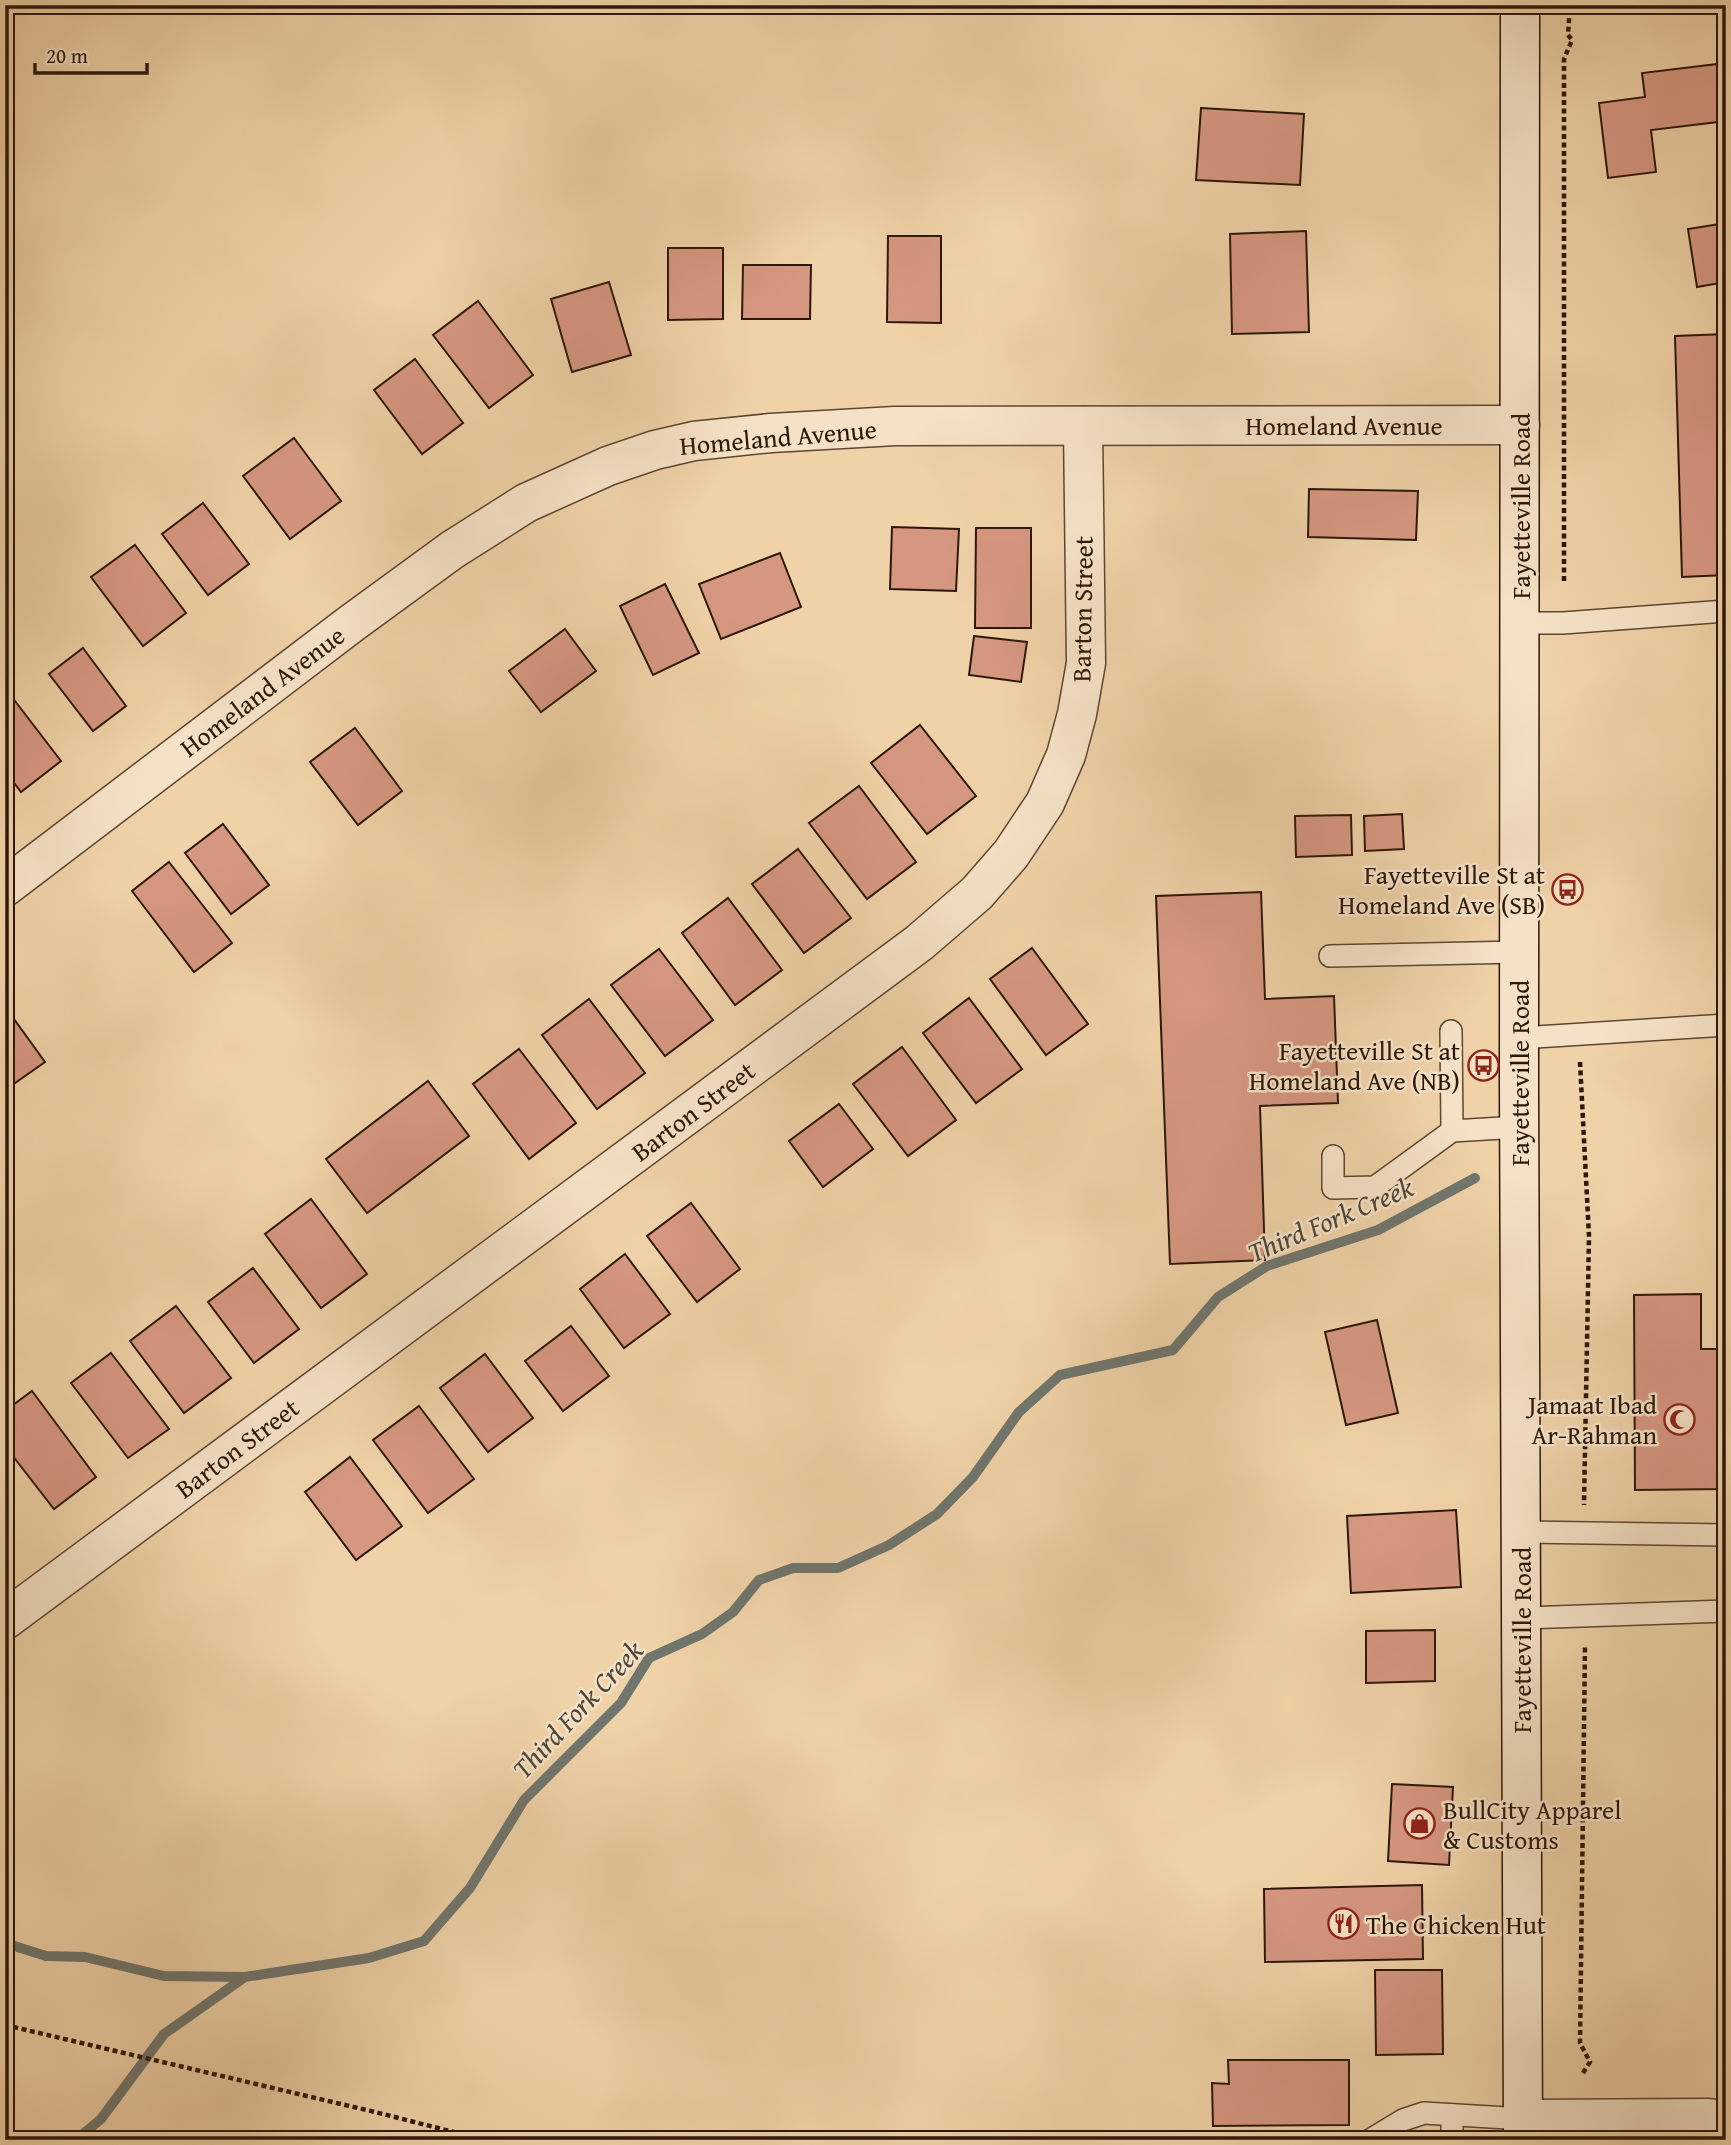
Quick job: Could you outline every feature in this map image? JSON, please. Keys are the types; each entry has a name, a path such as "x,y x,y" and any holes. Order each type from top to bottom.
{"street":[{"name":"Fayetteville Road","path":"1520,5 1519,1127 1523,2129"},
{"name":"Homeland Avenue","path":"5,887 452,550 526,503 608,466 655,450 694,441 771,433 895,426 1520,425"},
{"name":"Barton Street","path":"5,1620 919,943 977,893 1011,854 1045,803 1066,755 1077,714 1086,663 1083,426"},
{"path":"1523,2129 1711,2126"}],"lane":[{"path":"1520,623 1726,611"},
{"path":"1330,956 1520,952"},
{"path":"1519,1038 1726,1025"},
{"path":"1451,1031 1452,1131"},
{"path":"1333,1156 1333,1188 1375,1187 1452,1131 1519,1127"},
{"path":"1521,1532 1726,1535"},
{"path":"1521,1618 1726,1611"},
{"path":"1370,2140 1403,2120 1424,2113 1452,2115 1523,2129"},
{"path":"1452,2115 1452,2140"}],"path":[{"path":"1564,581 1564,58 1572,40 1568,35 1570,5"},
{"path":"1580,1062 1589,1236 1584,1533"},
{"path":"1583,2073 1590,2062 1580,2043 1585,1647"},
{"path":"5,2025 485,2140"}],"building":[{"path":"1726,63 1726,121 1651,130 1656,172 1608,178 1599,103 1645,97 1642,73"},
{"path":"1201,108 1304,114 1300,185 1196,180"},
{"path":"1726,223 1726,282 1697,287 1688,229"},
{"path":"1306,231 1309,332 1232,334 1230,234"},
{"path":"888,236 941,236 941,323 887,322"},
{"path":"668,248 723,248 723,319 668,320"},
{"path":"743,265 811,265 810,319 742,319"},
{"path":"609,282 631,355 572,372 551,299"},
{"path":"478,301 533,375 489,408 433,335"},
{"path":"1726,334 1726,575 1682,577 1675,336"},
{"path":"415,359 463,423 422,454 374,390"},
{"path":"294,438 341,501 290,539 243,476"},
{"path":"1309,489 1418,491 1416,540 1308,537"},
{"path":"203,503 249,564 208,595 162,534"},
{"path":"892,527 959,529 956,591 890,589"},
{"path":"976,528 1031,528 1031,628 975,628"},
{"path":"135,545 186,613 143,646 91,577"},
{"path":"780,553 801,607 721,639 699,584"},
{"path":"665,584 699,653 653,675 620,606"},
{"path":"565,629 596,671 541,712 509,671"},
{"path":"974,636 1027,642 1021,682 969,675"},
{"path":"83,648 126,706 93,731 49,674"},
{"path":"5,688 61,761 21,792 5,771"},
{"path":"920,725 976,796 927,834 871,763"},
{"path":"355,728 402,791 358,825 310,762"},
{"path":"859,786 916,862 867,899 809,823"},
{"path":"1402,814 1404,849 1365,851 1364,816"},
{"path":"1351,815 1352,855 1296,857 1295,816"},
{"path":"223,824 269,885 231,914 185,853"},
{"path":"798,849 851,918 804,953 752,884"},
{"path":"169,862 232,943 194,972 132,891"},
{"path":"1261,892 1265,999 1334,996 1338,1103 1260,1106 1265,1260 1170,1264 1156,896"},
{"path":"728,898 782,970 735,1005 682,933"},
{"path":"1032,948 1088,1024 1046,1055 990,979"},
{"path":"659,949 713,1020 665,1056 611,985"},
{"path":"969,998 1022,1069 976,1103 923,1033"},
{"path":"589,999 645,1073 597,1109 542,1035"},
{"path":"5,1008 45,1062 5,1090"},
{"path":"902,1047 956,1120 908,1156 853,1084"},
{"path":"519,1049 576,1123 529,1159 473,1084"},
{"path":"428,1081 469,1136 367,1213 326,1159"},
{"path":"839,1104 873,1149 823,1187 789,1141"},
{"path":"311,1199 367,1274 321,1308 265,1234"},
{"path":"691,1203 740,1269 697,1302 647,1236"},
{"path":"625,1254 670,1314 624,1348 580,1289"},
{"path":"253,1268 299,1329 254,1363 208,1302"},
{"name":"Jamaat Ibad Ar-Rahman","path":"1701,1294 1701,1349 1726,1349 1726,1489 1635,1490 1634,1295"},
{"path":"176,1306 231,1378 184,1413 130,1341"},
{"path":"1377,1320 1398,1413 1346,1425 1325,1332"},
{"path":"571,1326 609,1376 563,1411 525,1361"},
{"path":"111,1353 169,1429 128,1458 71,1383"},
{"path":"485,1354 533,1418 488,1452 440,1388"},
{"path":"32,1391 96,1477 54,1509 5,1446 5,1411"},
{"path":"419,1406 474,1479 428,1513 373,1440"},
{"path":"350,1457 402,1526 356,1560 305,1492"},
{"path":"1456,1510 1461,1587 1351,1593 1347,1516"},
{"path":"1435,1630 1435,1681 1366,1683 1366,1631"},
{"name":"BullCity Apparel & Customs","path":"1392,1784 1453,1787 1449,1865 1388,1861"},
{"name":"The Chicken Hut","path":"1422,1885 1423,1959 1265,1962 1264,1889"},
{"path":"1375,1970 1442,1970 1443,2054 1376,2055"},
{"path":"1228,2060 1349,2060 1349,2125 1213,2126 1212,2083 1229,2084"}],"waterway":[{"name":"Third Fork Creek","path":"76,2140 101,2119 164,2034 245,1977 369,1958 424,1941 470,1888 524,1800 621,1703 649,1658 702,1634 733,1612 759,1580 793,1568 838,1568 889,1545 937,1514 973,1477 1019,1412 1060,1375 1173,1350 1218,1297 1267,1266 1378,1230 1475,1178"},
{"path":"5,1943 46,1956 85,1957 164,1976 245,1977"}],"place":[{"name":"Fayetteville St at Homeland Ave (SB)","path":"1568,889"},
{"name":"Fayetteville St at Homeland Ave (NB)","path":"1483,1065"},
{"name":"Jamaat Ibad Ar-Rahman","path":"1680,1419"},
{"name":"BullCity Apparel & Customs","path":"1420,1824"},
{"name":"The Chicken Hut","path":"1343,1924"}]}
